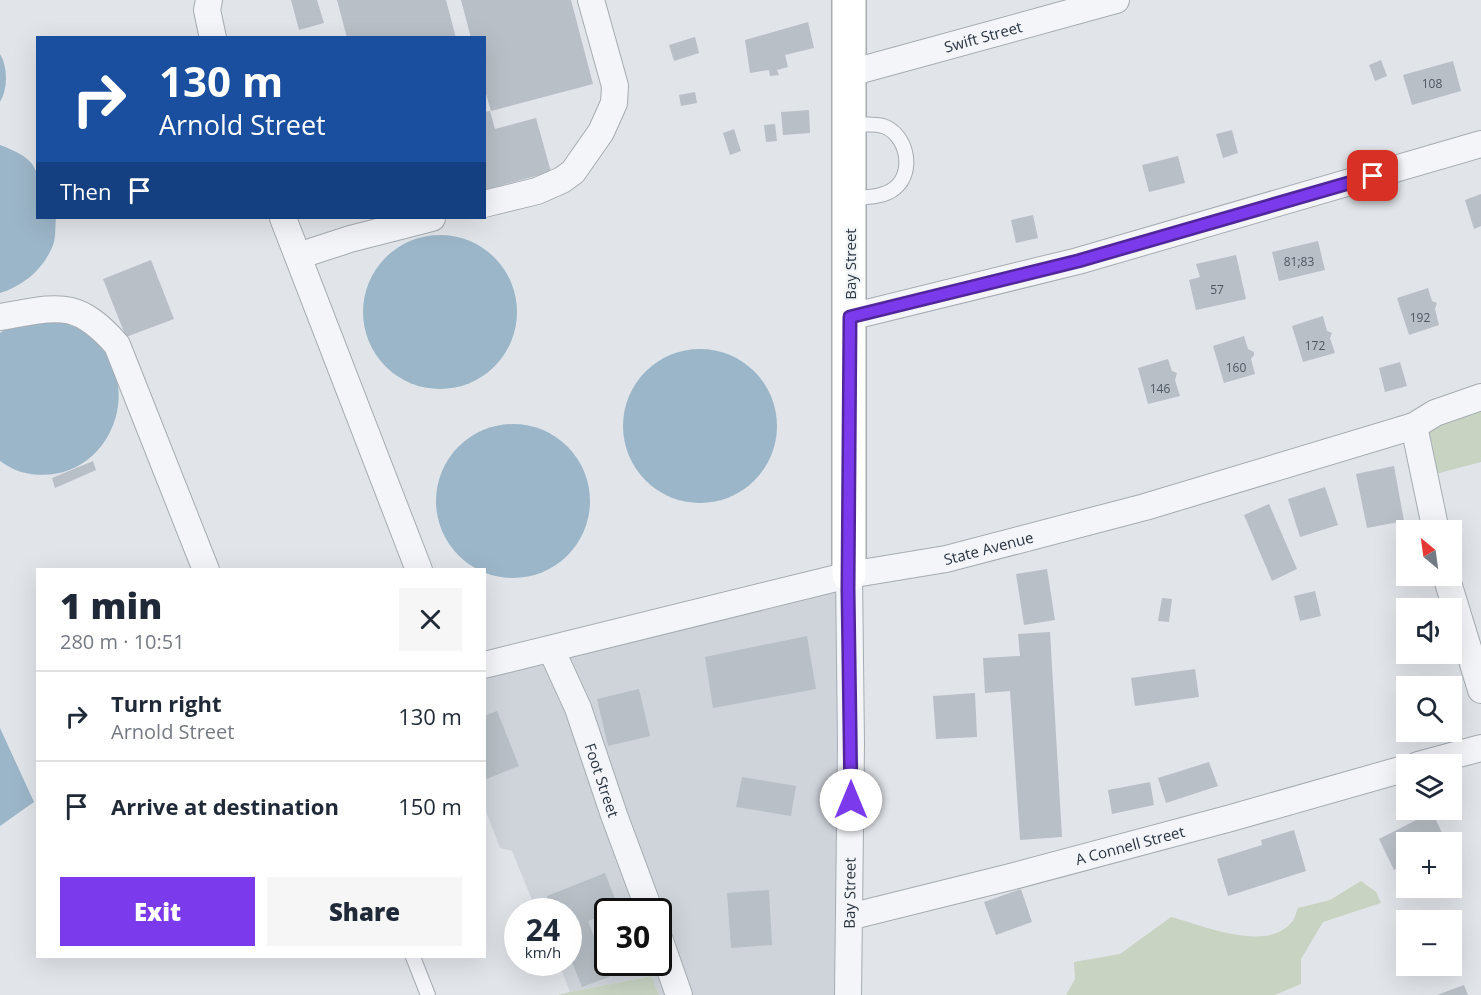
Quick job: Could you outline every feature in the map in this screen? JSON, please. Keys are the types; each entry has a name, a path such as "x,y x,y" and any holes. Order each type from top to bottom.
{"main road":[{"name":"Bay Street","path":"849,0 849,575"}],"street":[{"path":"209,0 207,10 213,36"},
{"path":"486,204 537,191 562,180 573,172 601,132 614,103 615,86 591,0"},
{"name":"Swift Street","path":"850,73 1116,0"},
{"path":"850,317 1078,261 1481,144"},
{"path":"284,219 418,568"},
{"path":"298,256 350,239 428,219"},
{"path":"0,317 32,310 64,309 92,320 117,345 205,568"},
{"name":"State Avenue","path":"486,665 849,575 946,559 1134,510 1414,426 1435,413 1481,397"},
{"path":"1414,426 1434,520"},
{"name":"Bay Street","path":"848,995 851,744 849,575"},
{"path":"1449,586 1481,690"},
{"name":"Foot Street","path":"551,650 578,708 645,898"},
{"path":"1459,754 1481,748"},
{"name":"A Connell Street","path":"849,916 1010,877 1231,819 1396,771"},
{"path":"672,975 679,995"}],"lane":[{"path":"850,125 882,126 895,133 904,147 907,162 905,176 895,188 878,196 850,198"},
{"path":"413,958 428,995"}],"shaded area":[{"path":"846,577 847,995 659,995 650,976 570,992 564,976 582,976 582,898 531,898 512,851 500,848 486,812 486,665"}],"green space":[{"path":"1481,386 1481,462 1428,476 1423,467 1408,414"},
{"path":"1361,881 1376,892 1381,903 1323,922 1301,959 1301,984 1275,995 1066,995 1075,979 1074,962 1120,954 1171,917 1232,934 1265,936 1279,932 1290,924 1298,908 1330,900"},
{"path":"651,976 659,995 558,995"}],"water":[{"path":"0,54 6,78 0,102"},
{"path":"0,145 25,158 36,172 36,219 56,219 54,242 46,260 26,280 0,293"},
{"path":"440,235 455,236 469,241 483,248 494,258 504,269 511,283 516,297 516,327 511,341 504,355 494,366 483,376 469,383 455,388 440,389 425,388 411,383 397,376 386,366 376,355 369,341 364,327 363,312 364,297 369,283 376,269 386,258 397,248 411,241 425,236"},
{"path":"34,320 66,323 95,341 113,366 119,393 115,421 102,445 81,464 54,474 21,472 0,461 0,333 5,329"},
{"path":"700,349 715,350 729,355 743,362 754,372 764,383 771,397 776,411 776,441 771,455 764,469 754,480 743,490 729,497 715,502 700,503 685,502 671,497 657,490 646,480 636,469 629,455 624,441 623,426 624,411 629,397 636,383 646,372 657,362 671,355 685,350"},
{"path":"513,424 528,426 556,437 577,458 588,486 590,501 588,516 577,544 556,565 528,576 513,578 498,576 486,573 486,568 476,568 470,565 449,544 438,516 436,501 438,486 449,458 470,437 498,426"},
{"path":"0,728 34,802 0,826"}],"building":[{"path":"291,0 317,0 324,23 299,30"},
{"path":"337,0 446,0 455,36 346,36"},
{"path":"461,0 571,0 593,84 491,111 486,94 486,36 470,36"},
{"path":"808,22 814,48 785,55 788,67 777,70 779,75 770,76 769,70 750,73 745,40"},
{"path":"695,37 699,53 674,61 669,45"},
{"path":"1381,60 1387,76 1375,81 1369,65"},
{"path":"1453,61 1461,91 1412,105 1403,75"},
{"path":"695,92 697,103 681,106 679,95"},
{"path":"809,110 810,133 783,135 781,112"},
{"path":"490,111 495,129 536,118 551,172 486,189 486,112"},
{"path":"775,124 777,141 766,142 764,125"},
{"path":"734,129 741,151 730,155 723,133"},
{"path":"1232,130 1238,153 1223,158 1216,134"},
{"path":"1178,156 1185,183 1149,192 1142,165"},
{"path":"1481,194 1481,226 1474,229 1465,200"},
{"path":"1033,215 1038,238 1016,243 1011,220"},
{"path":"1318,241 1325,270 1279,281 1272,252"},
{"path":"1236,255 1246,299 1196,310 1189,280 1200,277 1196,264"},
{"path":"151,260 174,319 126,337 103,279"},
{"path":"1428,288 1432,301 1437,303 1435,309 1439,325 1409,335 1397,298"},
{"path":"1323,316 1327,331 1332,333 1330,338 1335,353 1303,362 1292,326"},
{"path":"1244,336 1248,349 1254,352 1251,359 1255,374 1224,383 1213,346"},
{"path":"1168,359 1172,371 1177,373 1175,380 1180,396 1148,404 1138,368"},
{"path":"1400,362 1407,386 1385,392 1379,368"},
{"path":"93,461 96,470 55,488 52,478"},
{"path":"1394,466 1404,520 1367,528 1356,474"},
{"path":"1325,487 1338,525 1300,537 1288,499"},
{"path":"1269,504 1297,569 1272,581 1244,515"},
{"path":"1047,569 1055,620 1024,625 1016,574"},
{"path":"1315,591 1321,616 1300,621 1294,596"},
{"path":"1162,598 1172,599 1169,622 1158,621"},
{"path":"1050,632 1062,837 1020,840 1010,691 985,693 983,658 1020,656 1018,634"},
{"path":"807,636 816,689 713,708 705,657"},
{"path":"1195,669 1199,697 1135,706 1131,678"},
{"path":"639,689 650,736 608,746 597,699"},
{"path":"975,693 977,737 936,739 933,696"},
{"path":"497,711 519,766 486,779 486,715"},
{"path":"1209,762 1218,786 1166,803 1158,778"},
{"path":"742,777 796,786 791,816 736,807"},
{"path":"1150,782 1154,805 1112,814 1108,790"},
{"path":"1416,820 1436,820 1442,832 1396,832 1396,869 1394,870 1379,839"},
{"path":"1294,830 1306,871 1228,896 1217,859 1262,845 1261,840"},
{"path":"605,873 615,898 594,898 594,919 588,921 594,937 594,976 609,977 582,987 578,976 582,976 582,898 548,898 547,896"},
{"path":"1021,889 1032,922 996,935 984,902"},
{"path":"769,890 772,945 731,948 727,893"},
{"path":"1464,985 1468,995 1437,995"}],"route":[{"path":"851,800 848,590 850,317 1078,261 1373,176"}]}
